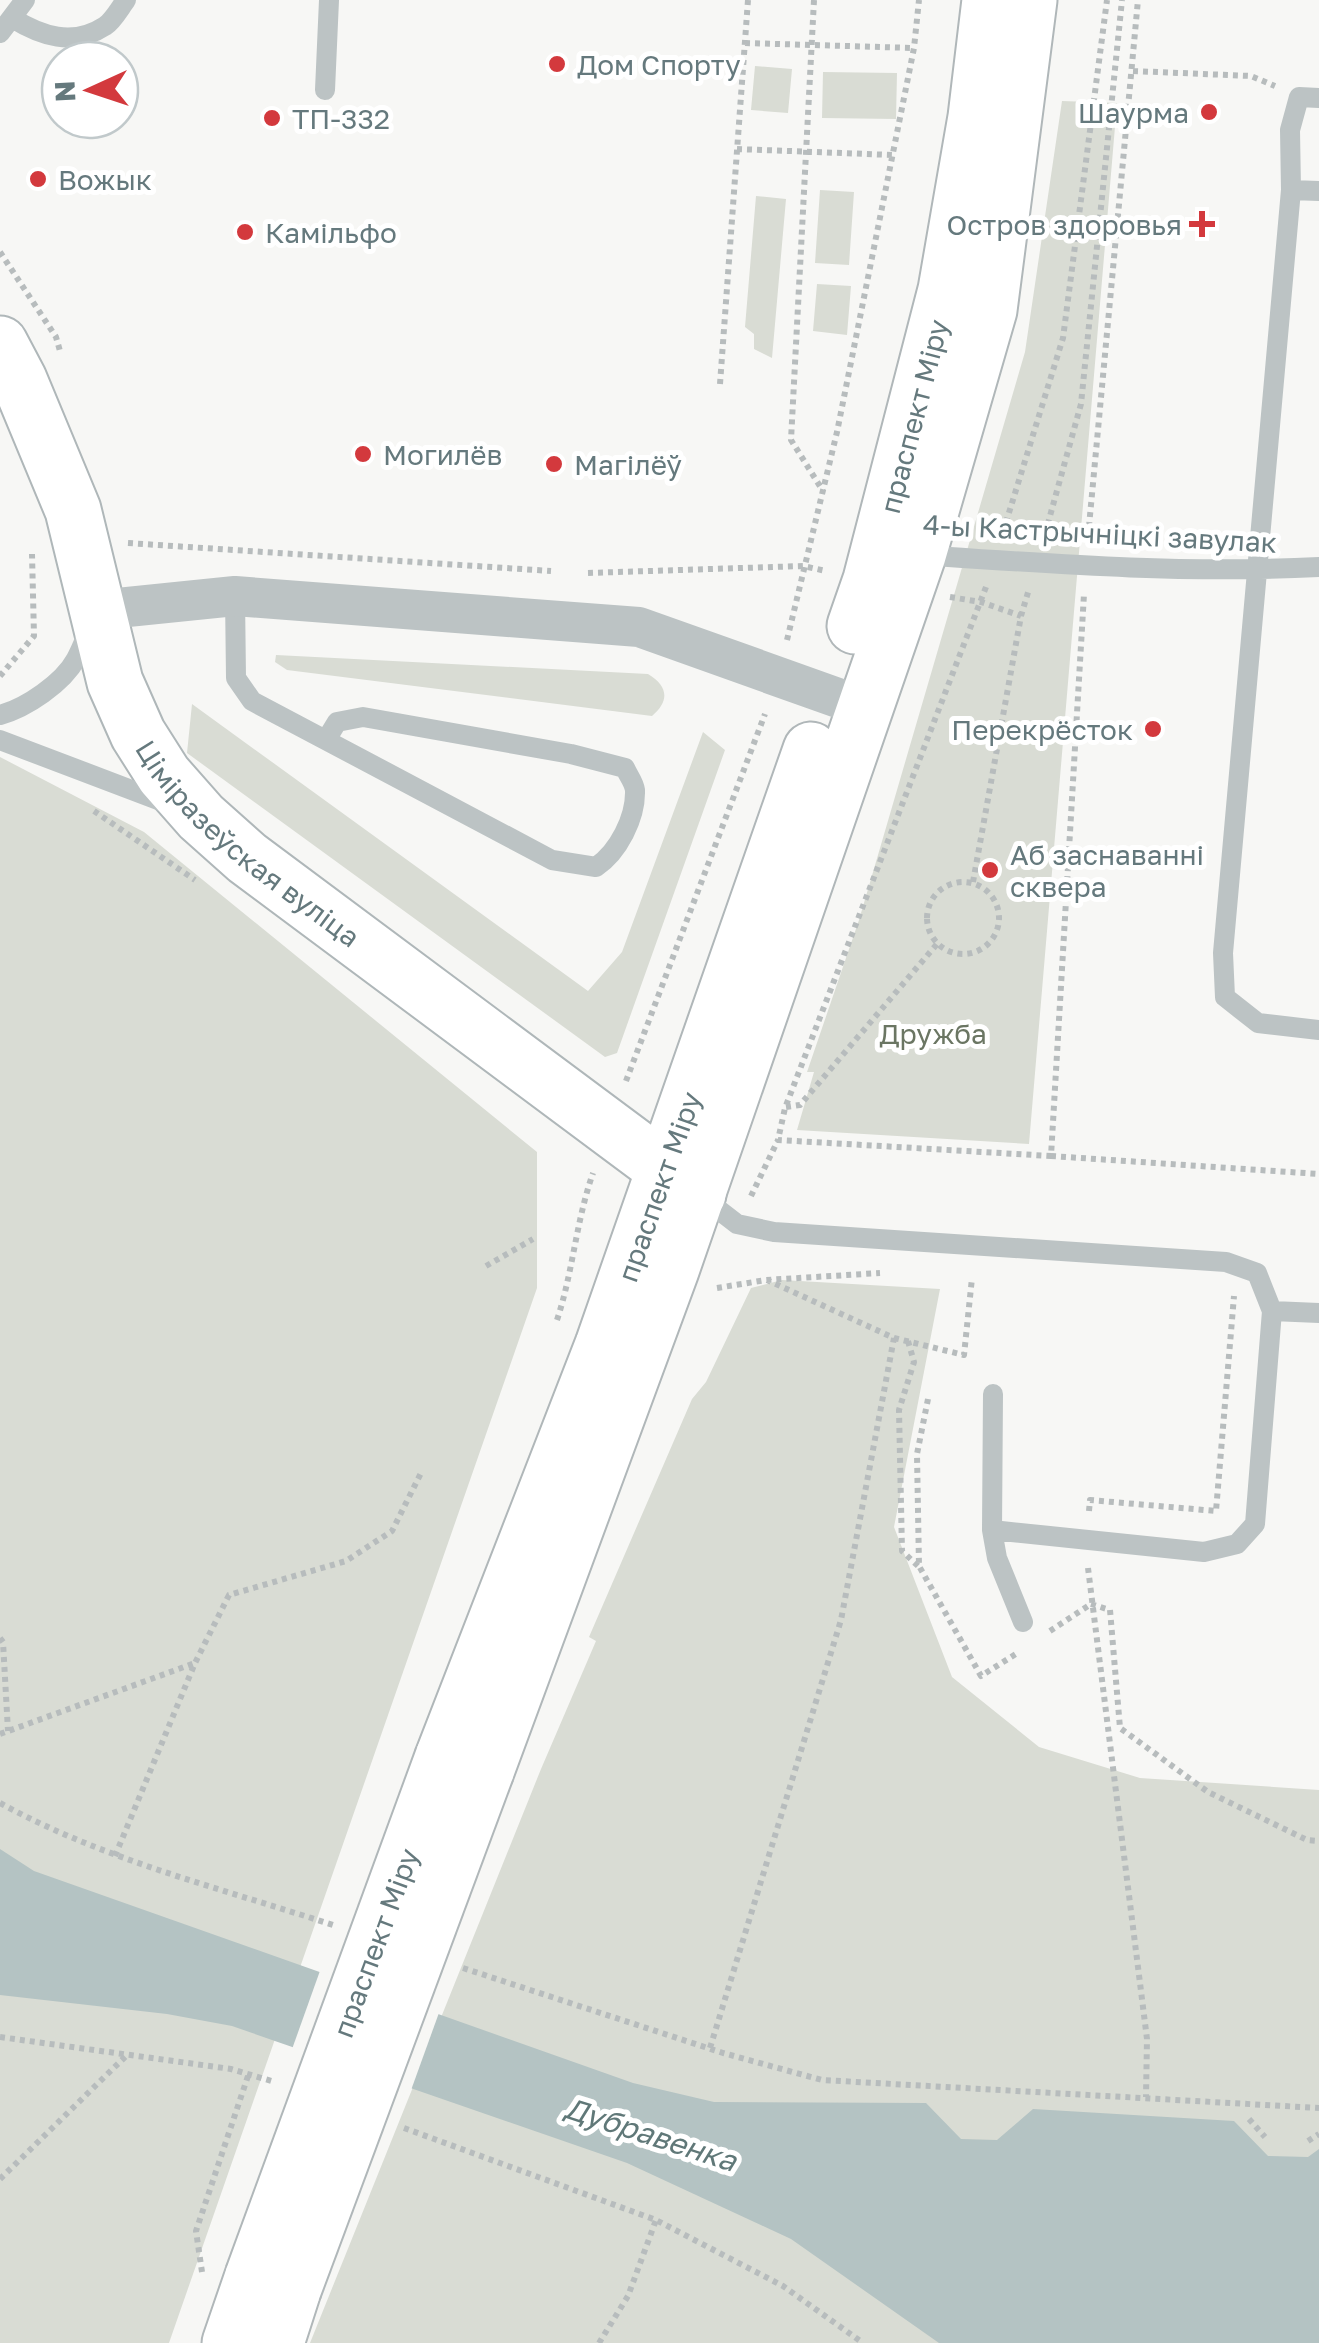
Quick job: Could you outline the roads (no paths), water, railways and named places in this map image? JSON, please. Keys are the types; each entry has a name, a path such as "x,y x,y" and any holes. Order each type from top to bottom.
{"main road":[{"name":"праспект Міру","path":"913,564 946,290 976,116 990,0"},
{"name":"праспект Міру","path":"230,2343 250,2282 465,1764 542,1507 681,1182 848,702 913,564 989,310 1030,0"},
{"name":"Ціміразеўская вуліца","path":"0,344 19,380 72,510 115,682 138,734 164,775 201,817 247,858 681,1182"},
{"name":"праспект Міру","path":"250,2282 276,2343"}],"street":[{"path":"98,610 235,596 640,627 848,702"}],"lane":[{"path":"25,0 6,25 68,38 107,26 126,0"},
{"path":"325,90 329,0"},
{"path":"1309,98 1290,130 1292,190 1223,952 1225,997 1258,1023 1319,1030"},
{"path":"1292,190 1319,191"},
{"name":"4-ы Кастрычніцкі завулак","path":"913,564 996,560 1256,570 1319,567"},
{"path":"235,596 236,678 252,701 552,860 596,867 610,858 630,820 635,787 625,768 571,754 364,717 338,722 326,740"},
{"path":"0,714 42,693 74,663 98,610"},
{"path":"0,740 201,817"},
{"path":"681,1182 737,1224 774,1232 1226,1262 1257,1273 1272,1311 1255,1524 1237,1544 1204,1552 992,1530"},
{"path":"1272,1311 1319,1313"},
{"path":"993,1394 992,1530 997,1558 1023,1622"}],"water":[{"name":"Дубравенка","path":"0,1849 34,1871 633,2083 714,2102 926,2103 961,2139 997,2140 1033,2109 1234,2121 1268,2156 1308,2157 1319,2149 1319,2343 939,2343 791,2239 627,2163 232,2026 167,2014 0,1995"}],"place":[{"name":"Дом Спорту","path":"557,64"},
{"name":"Шаурма","path":"1209,112"},
{"name":"ТП-332","path":"272,118"},
{"name":"Вожык","path":"38,179"},
{"name":"Остров здоровья","path":"1202,224"},
{"name":"Камільфо","path":"245,232"},
{"name":"Могилёв","path":"363,454"},
{"name":"Магілёў","path":"554,464"},
{"name":"Перекрёсток","path":"1153,729"},
{"name":"Аб заснаванні сквера","path":"990,870"}],"park label":[{"name":"Дружба","path":"933,1033"}]}
